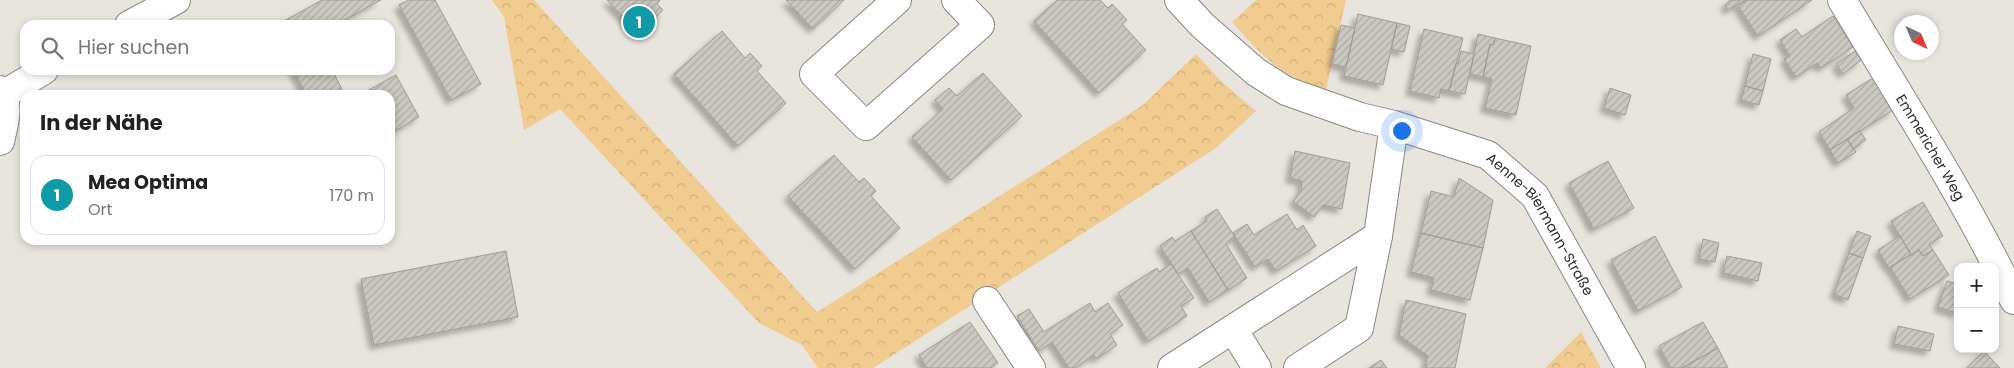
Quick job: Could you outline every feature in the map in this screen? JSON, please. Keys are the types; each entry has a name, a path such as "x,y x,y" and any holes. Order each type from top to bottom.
{"street":[{"path":"138,20 176,0"},
{"path":"898,0 814,74 866,126 980,25 967,4"},
{"name":"Aenne-Biermann-Straße","path":"1179,0 1202,24 1256,72 1286,91 1360,117 1394,125 1488,155 1534,196 1631,368"},
{"name":"Emmericher Weg","path":"1842,0 1959,196 1991,252 2014,300"},
{"path":"0,141 6,119 2,92 34,75"},
{"path":"1298,368 1359,328 1378,236 1394,125"},
{"path":"1172,368 1378,236"},
{"path":"987,301 1031,368"},
{"path":"1233,329 1257,368"}],"green space":[{"path":"492,0 534,0 817,312 1143,105 1196,54 1222,82 1256,111 1216,148 873,368 818,368 802,345 759,323 560,109 524,130 504,17"},
{"path":"1256,0 1346,0 1326,90 1296,79 1284,72 1263,55 1232,22"},
{"path":"1581,332 1601,368 1545,368"}],"building":[{"path":"322,0 381,0 344,20 286,20"},
{"path":"409,0 435,0 481,84 451,100 399,5"},
{"path":"607,0 660,0 657,4 663,10 638,33"},
{"path":"786,0 844,0 813,29"},
{"path":"1057,0 1100,0 1108,8 1112,4 1127,20 1122,24 1146,50 1099,93 1034,21"},
{"path":"1730,0 1746,0 1728,10 1725,5"},
{"path":"1747,0 1812,0 1758,36 1738,6"},
{"path":"1358,14 1397,23 1383,85 1344,76"},
{"path":"1833,16 1853,47 1821,68 1817,63 1796,77 1784,59 1790,56 1780,40 1796,29 1802,37"},
{"path":"1397,23 1410,26 1404,52 1391,49"},
{"path":"1341,25 1355,28 1346,67 1332,64"},
{"path":"1424,29 1463,38 1449,91 1441,89 1439,98 1410,91"},
{"path":"722,31 745,58 750,53 762,66 757,71 786,103 738,146 674,74"},
{"path":"1478,34 1495,38 1493,45 1490,44 1483,77 1470,74"},
{"path":"1495,38 1531,46 1516,115 1485,108 1492,79 1483,77 1490,44 1493,45"},
{"path":"1461,51 1474,54 1465,94 1449,91"},
{"path":"1855,51 1861,60 1843,74 1836,64"},
{"path":"1753,54 1771,59 1763,91 1745,86"},
{"path":"983,73 1022,116 951,180 912,137 943,109 935,100 949,88 957,96"},
{"path":"296,75 335,75 342,89 340,90 304,90"},
{"path":"396,75 419,117 395,131 395,90 369,90"},
{"path":"1873,78 1893,110 1830,150 1819,132 1854,108 1846,95"},
{"path":"1745,86 1763,91 1759,105 1741,100"},
{"path":"1610,88 1631,95 1625,115 1604,108"},
{"path":"1860,131 1866,140 1853,149 1847,139"},
{"path":"1847,139 1856,152 1838,163 1830,150"},
{"path":"1295,151 1350,163 1342,209 1323,205 1314,217 1293,201 1301,191 1302,181 1290,178"},
{"path":"834,155 859,182 864,178 876,191 871,196 900,228 855,269 788,196"},
{"path":"1608,161 1634,208 1594,229 1569,183"},
{"path":"1459,178 1493,200 1483,248 1421,233 1431,191 1454,197"},
{"path":"1923,202 1943,236 1929,244 1933,250 1923,256 1919,250 1911,255 1891,221"},
{"path":"1217,209 1235,237 1226,244 1247,278 1228,290 1191,231 1207,221 1205,217"},
{"path":"1287,214 1297,230 1303,225 1316,246 1276,271 1268,259 1255,267 1233,233 1247,224 1254,235"},
{"path":"1191,231 1228,290 1209,302 1188,268 1178,274 1160,246 1172,237 1175,241"},
{"path":"1857,231 1871,236 1863,258 1849,253"},
{"path":"1421,233 1483,248 1470,300 1431,290 1434,278 1411,272"},
{"path":"1655,236 1682,287 1638,311 1611,260"},
{"path":"1900,236 1911,254 1889,268 1878,250"},
{"path":"1703,239 1719,243 1715,262 1699,259"},
{"path":"1919,250 1923,256 1933,250 1949,275 1910,299 1890,267"},
{"path":"506,251 518,317 374,345 361,279"},
{"path":"1849,253 1863,258 1848,300 1834,294"},
{"path":"1727,256 1762,263 1758,281 1723,273"},
{"path":"1171,264 1194,298 1181,306 1187,316 1148,341 1118,293 1157,268 1159,272"},
{"path":"1947,281 1954,283 1954,313 1938,307"},
{"path":"1406,300 1466,314 1455,368 1425,368 1428,356 1399,335"},
{"path":"1090,303 1095,312 1108,303 1123,325 1110,334 1117,345 1096,359 1094,355 1075,368 1069,368 1052,342 1039,351 1017,316 1029,309 1044,332"},
{"path":"970,322 998,363 991,368 927,368 919,355"},
{"path":"1703,322 1718,348 1682,368 1671,368 1659,346"},
{"path":"1898,326 1934,334 1930,351 1894,344"},
{"path":"1718,348 1728,368 1682,368"},
{"path":"1982,353 1986,353 2000,368 1967,368"},
{"path":"1381,360 1387,368 1369,368"}],"place":[{"name":"Mea Optima","path":"639,22"}]}
